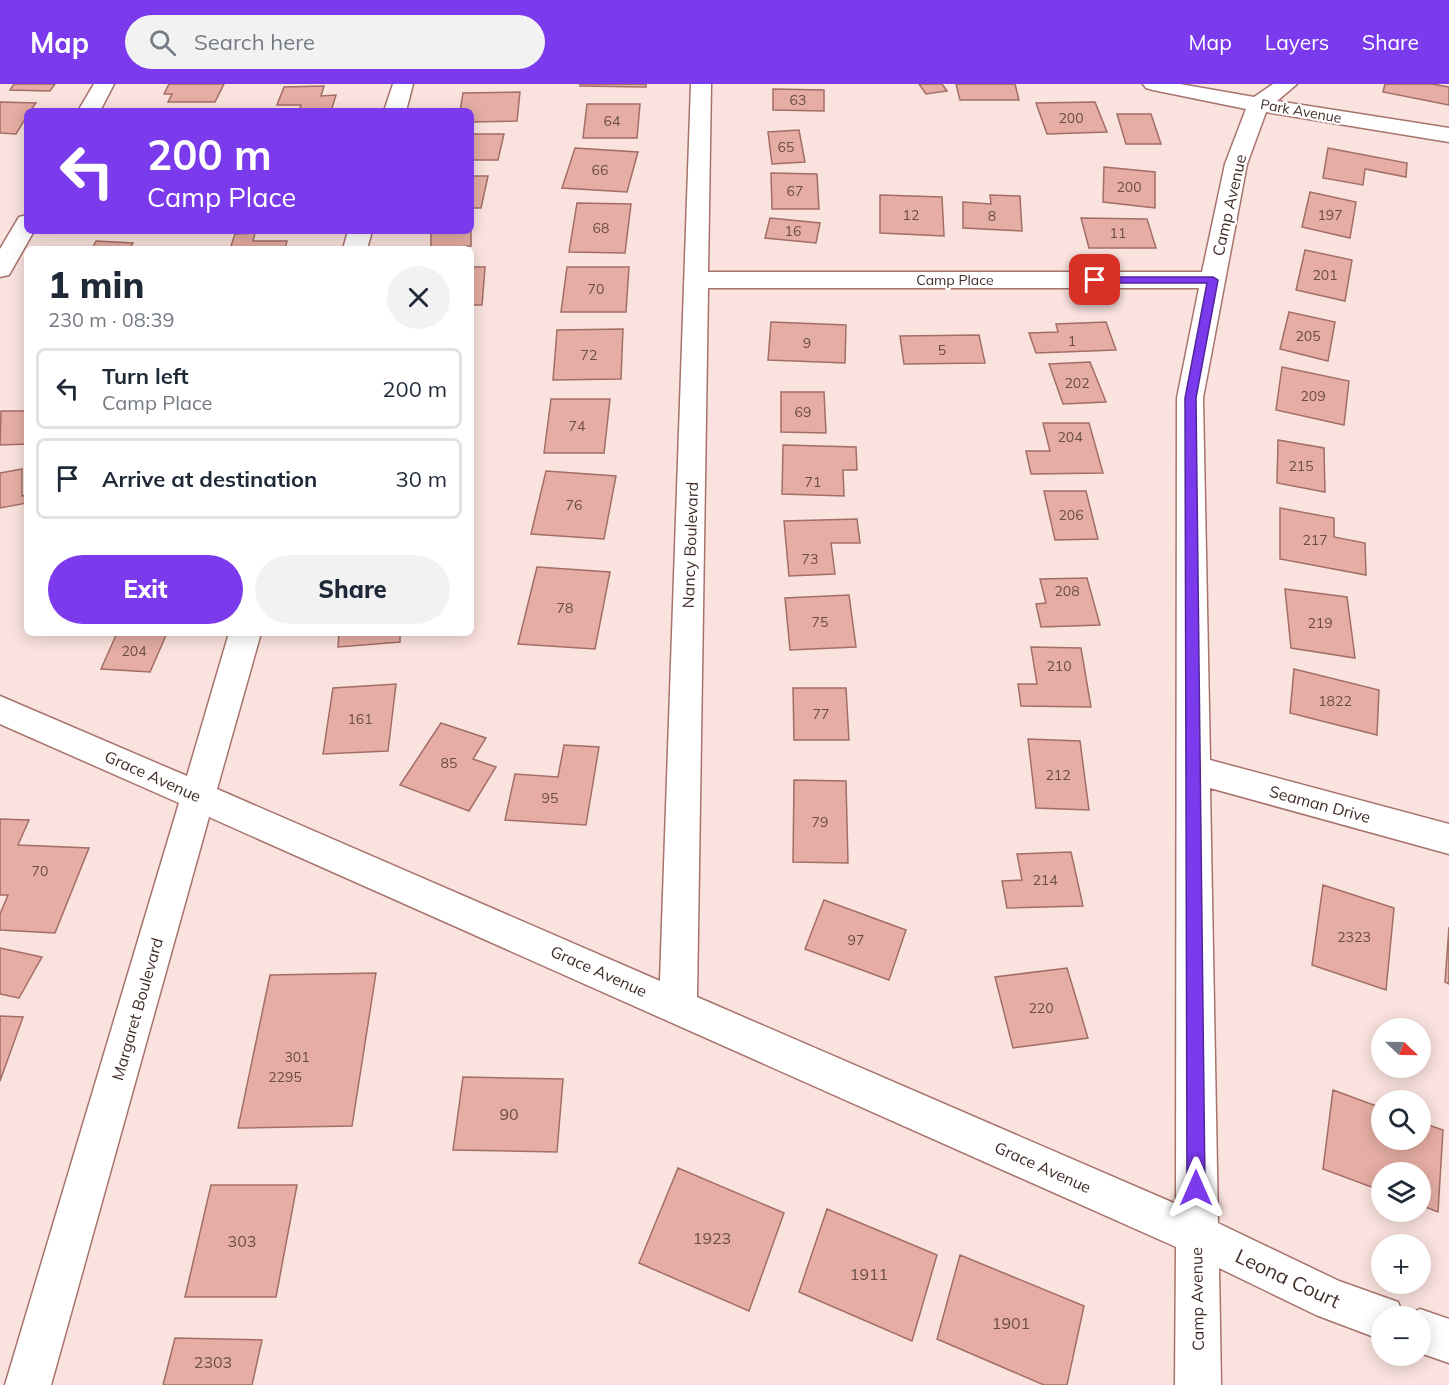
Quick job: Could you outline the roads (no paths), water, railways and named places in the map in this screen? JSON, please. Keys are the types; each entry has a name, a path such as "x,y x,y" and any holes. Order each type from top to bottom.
{"street":[{"path":"90,108 104,84"},
{"path":"396,108 403,84"},
{"name":"Nancy Boulevard","path":"678,1005 701,84"},
{"name":"Park Avenue","path":"1153,84 1258,104 1449,135"},
{"path":"1258,104 1287,84"},
{"name":"Camp Avenue","path":"1198,1385 1190,398 1236,164 1258,104"},
{"path":"0,270 24,227"},
{"name":"Camp Place","path":"697,280 1213,280"},
{"name":"Margaret Boulevard","path":"28,1385 244,636"},
{"name":"Grace Avenue","path":"0,709 1197,1235"},
{"name":"Seaman Drive","path":"1192,769 1449,839"},
{"name":"Leona Court","path":"1197,1235 1331,1300 1371,1314"},
{"path":"1431,1335 1449,1341"}]}
